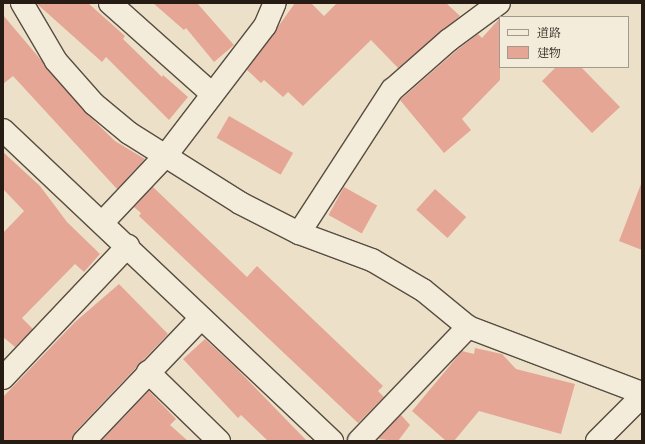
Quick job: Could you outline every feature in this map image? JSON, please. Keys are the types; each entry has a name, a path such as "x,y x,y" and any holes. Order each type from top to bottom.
{"street":[{"path":"22,3 56,61 94,104 129,133 167,154 240,203 299,233 372,260 423,290 468,327 642,394 597,441"},
{"path":"110,3 212,94"},
{"path":"102,223 167,154 265,26 275,3"},
{"path":"299,233 392,90 449,40 499,3"},
{"path":"3,130 128,246 201,318 332,441"},
{"path":"3,378 128,246"},
{"path":"84,441 201,318"},
{"path":"358,441 468,327"},
{"path":"148,372 219,441"}],"building":[{"path":"36,3 88,3 125,36 123,39 162,77 163,75 188,97 169,120 106,57 102,62"},
{"path":"153,3 197,3 234,45 214,62 186,28 184,30"},
{"path":"295,3 311,3 324,16 337,3 446,3 460,16 398,68 371,40 303,106 288,92 283,97 264,80 261,83 247,70"},
{"path":"3,15 85,112 115,141 145,159 117,189 13,76 3,84"},
{"path":"499,19 500,80 462,119 471,130 444,153 400,100 457,50 478,34 482,38"},
{"path":"555,68 582,68 620,107 592,133 542,81"},
{"path":"229,116 293,153 281,175 216,138"},
{"path":"3,152 40,186 67,222 100,254 84,272 75,264 22,318 33,329 15,347 3,337 3,233 24,211 3,189"},
{"path":"641,184 642,185 642,250 619,241"},
{"path":"153,187 247,277 257,266 383,386 378,391 384,397 358,423 139,216 141,213 134,207"},
{"path":"344,187 377,205 362,233 328,215"},
{"path":"435,189 466,217 447,238 416,210"},
{"path":"119,284 168,334 75,432 72,441 3,441 3,397 75,322"},
{"path":"205,339 234,366 307,441 268,441 241,415 238,418 183,359"},
{"path":"475,348 502,354 516,369 575,384 561,434 479,411 454,441 446,441 412,411 462,351 474,354"},
{"path":"149,391 176,419 170,425 188,441 101,441"},
{"path":"401,415 410,425 398,441 378,439"}]}
